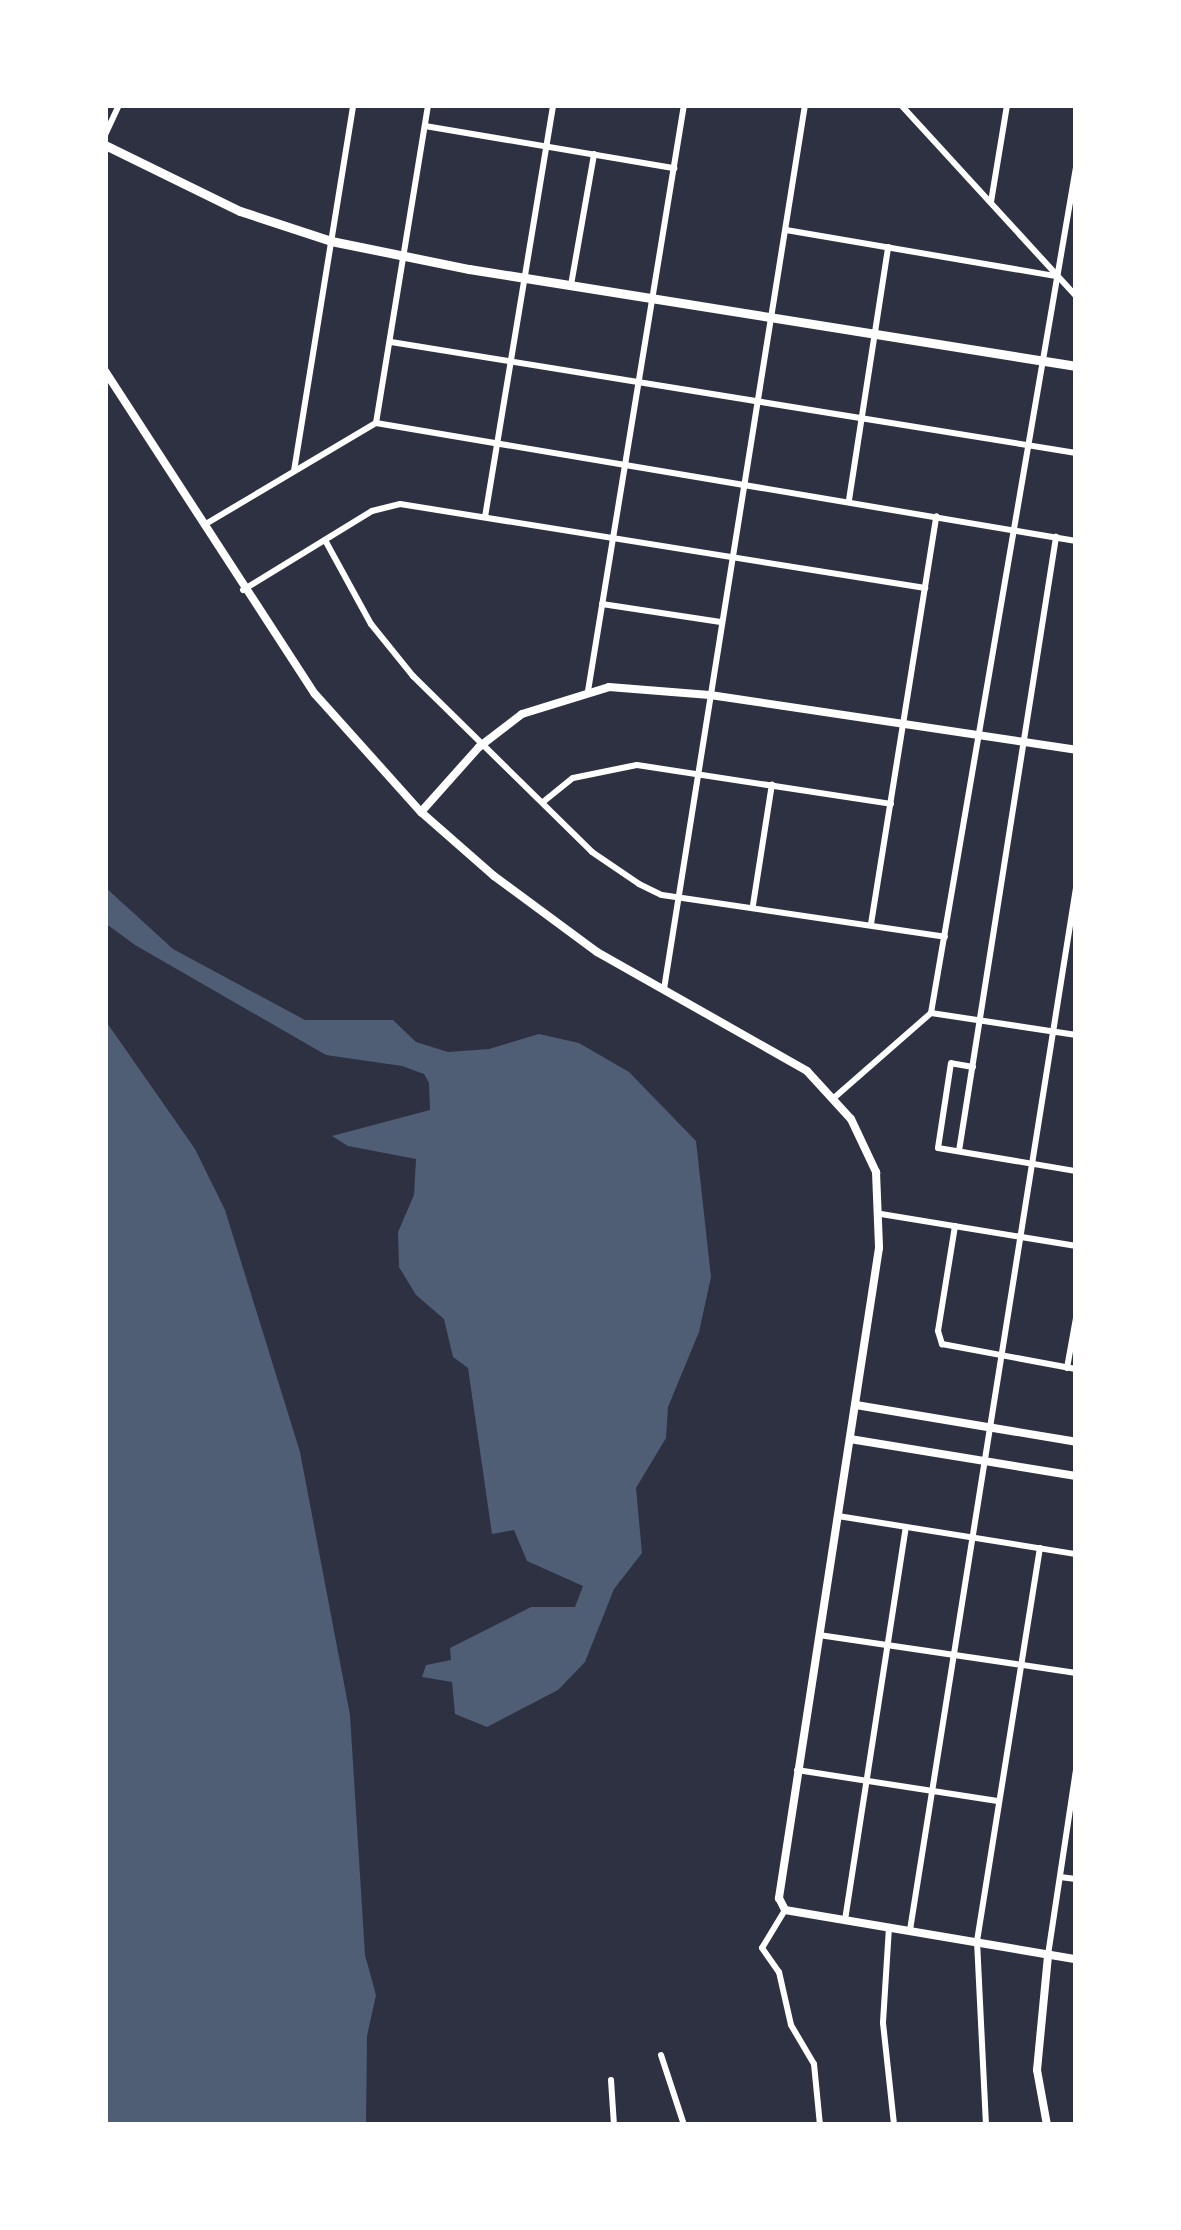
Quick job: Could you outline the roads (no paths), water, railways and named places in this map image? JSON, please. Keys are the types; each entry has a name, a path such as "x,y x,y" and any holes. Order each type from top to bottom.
{"main road":[{"path":"105,145 240,211 331,240 405,257 1076,366"}],"street":[{"path":"105,136 119,105"},
{"path":"294,472 353,105"},
{"path":"376,423 428,105"},
{"path":"485,518 554,105"},
{"path":"588,691 684,105"},
{"path":"664,989 805,105"},
{"path":"902,105 1076,296"},
{"path":"990,203 1006,105"},
{"path":"425,126 674,168"},
{"path":"570,285 594,154"},
{"path":"835,1098 931,1013 1076,167"},
{"path":"786,230 1056,276"},
{"path":"849,500 888,247"},
{"path":"391,342 758,398 1076,453"},
{"path":"105,371 243,590 315,694 421,812 558,926 807,1071 835,1098 867,1148 881,1214 856,1404 777,1886 785,1910 762,1948 779,1972 791,2026 816,2072 820,2125"},
{"path":"204,525 376,423 1076,540"},
{"path":"243,590 391,504 925,588"},
{"path":"871,924 936,516"},
{"path":"959,1152 1056,537"},
{"path":"326,540 371,624 479,747 543,802 592,852 639,884 678,898 753,905 945,936"},
{"path":"602,604 721,622"},
{"path":"421,812 479,747 522,714 588,691 648,687 1076,750"},
{"path":"543,802 573,778 618,766 698,772 891,804"},
{"path":"753,905 772,784"},
{"path":"910,1930 1076,891"},
{"path":"931,1013 1076,1034"},
{"path":"973,1067 952,1063 938,1148 1076,1171"},
{"path":"881,1214 1076,1246"},
{"path":"955,1226 938,1339 1001,1357 1072,1369 1076,1318"},
{"path":"856,1404 1076,1442"},
{"path":"850,1439 1076,1476"},
{"path":"838,1516 1076,1554"},
{"path":"845,1920 906,1528"},
{"path":"986,2125 976,1942 1040,1548"},
{"path":"818,1635 1076,1673"},
{"path":"796,1769 998,1801"},
{"path":"1047,2125 1037,2070 1048,1955 1076,1770"},
{"path":"1060,1877 1076,1879"},
{"path":"785,1910 1076,1959"},
{"path":"889,1927 883,2023 894,2125"},
{"path":"660,2056 684,2125"},
{"path":"610,2080 614,2125"}],"water":[{"path":"105,887 173,949 305,1020 393,1020 416,1042 448,1052 489,1049 539,1034 579,1043 629,1072 696,1141 711,1277 699,1332 668,1407 666,1438 636,1488 642,1553 614,1589 585,1662 558,1690 487,1727 455,1714 452,1682 422,1677 426,1665 451,1660 450,1648 531,1607 575,1607 583,1586 527,1561 514,1530 492,1534 468,1368 453,1357 444,1319 416,1295 399,1267 398,1232 414,1195 416,1159 348,1146 332,1136 430,1110 429,1083 424,1074 402,1066 326,1055 135,945 105,923"},
{"path":"105,1020 195,1149 225,1210 300,1452 350,1715 365,1955 376,1995 367,2036 366,2125 105,2125"}]}
